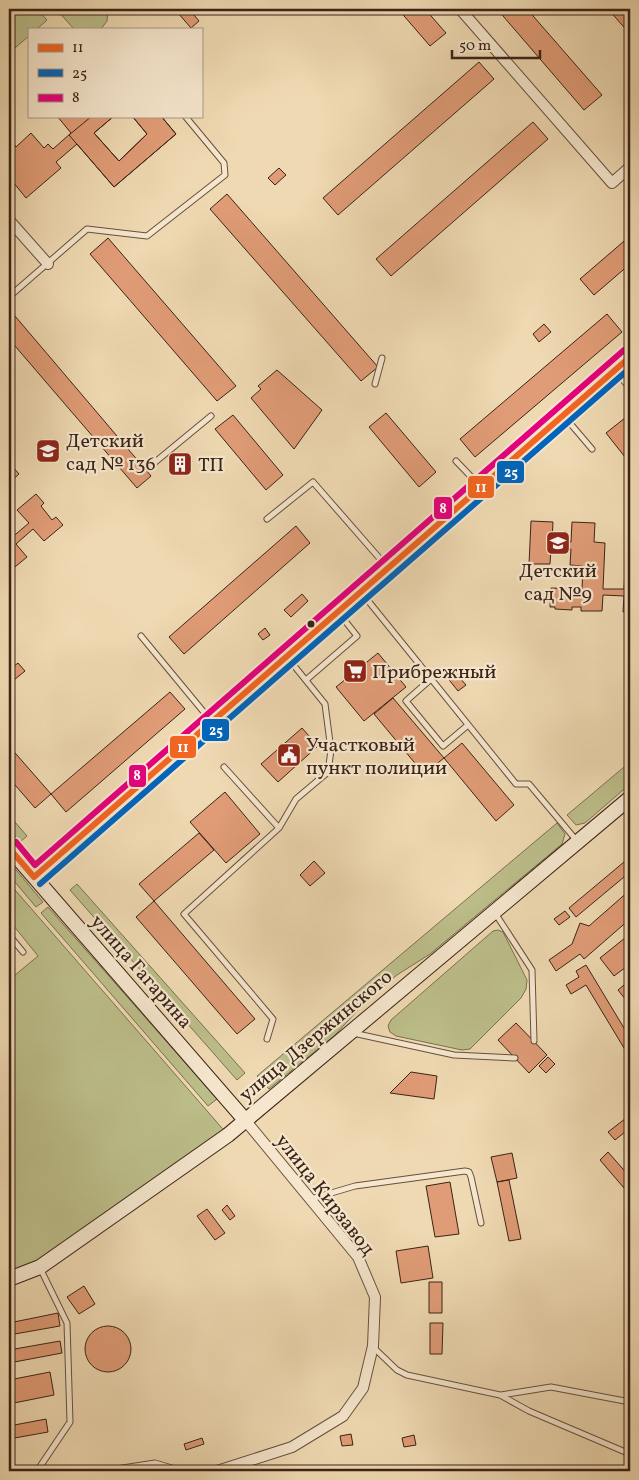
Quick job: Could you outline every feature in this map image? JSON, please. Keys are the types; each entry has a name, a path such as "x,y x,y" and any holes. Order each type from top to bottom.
{"main road":[{"name":"улица Дзержинского","path":"9,1278 40,1267 228,1135 630,798"},
{"name":"улица Гагарина","path":"9,848 246,1120"}],"street":[{"path":"460,9 612,183 630,167"},
{"path":"9,220 48,264"},
{"path":"34,878 630,357"},
{"name":"улица Кирзавод","path":"217,1471 292,1447 343,1416 363,1388 373,1346 375,1297 358,1257 246,1120"}],"lane":[{"path":"11,295 87,229 148,236 225,175 224,163 187,118"},
{"path":"375,384 382,358"},
{"path":"615,370 630,388"},
{"path":"563,415 592,449"},
{"path":"154,463 211,416"},
{"path":"456,461 481,487"},
{"path":"267,519 313,482 388,568"},
{"path":"361,592 516,784 529,784 577,842"},
{"path":"306,680 357,636 338,612"},
{"path":"141,636 212,722"},
{"path":"267,1039 273,1019 184,914 279,828 296,799 328,772 330,763 325,704 287,656"},
{"path":"431,679 406,701 443,746 468,725"},
{"path":"224,767 279,828"},
{"path":"494,912 532,970 534,1041"},
{"path":"9,935 23,952"},
{"path":"350,1032 454,1055 515,1058"},
{"path":"311,1199 355,1186 465,1171 469,1172 471,1177 481,1223"},
{"path":"37,1471 70,1422 67,1323 40,1267"},
{"path":"373,1346 397,1370 407,1376 500,1396 529,1411 630,1454"},
{"path":"500,1396 551,1387 630,1402"},
{"path":"103,1471 155,1463 182,1471"}],"green space":[{"path":"9,9 37,9 47,20 38,28 28,28 28,37 9,53"},
{"path":"56,9 108,9 107,21 102,28 73,28"},
{"path":"630,762 630,784 585,823 576,825 567,815"},
{"path":"9,815 27,836 20,842 9,829"},
{"path":"557,823 565,834 562,844 430,954 397,975 369,998 335,1035 269,1089 257,1076"},
{"path":"11,864 43,902 36,907 9,875 9,866"},
{"path":"9,883 228,1135 40,1267 9,1279 9,980 38,956 9,920"},
{"path":"77,884 245,1073 237,1080 70,890"},
{"path":"48,907 217,1099 208,1106 41,913"},
{"path":"493,931 503,932 527,980 526,989 521,998 470,1049 462,1050 396,1036 390,1032 388,1026 391,1020"}],"building":[{"path":"183,9 189,9 199,21 191,28 178,13"},
{"path":"398,9 425,9 446,33 430,46"},
{"path":"497,9 527,9 602,95 584,110"},
{"path":"608,9 630,9 630,34"},
{"path":"479,62 494,79 338,215 323,198"},
{"path":"59,118 112,118 94,133 119,161 147,134 134,118 163,118 176,134 114,187 77,144 56,162 61,168 26,198 9,177 9,159 14,156 9,149 9,144 12,141 16,147 31,133 44,148 48,144 53,149 71,133"},
{"path":"90,118 112,118 94,133 119,161 147,134 134,118 163,118 176,134 114,187 69,135"},
{"path":"533,122 548,139 391,276 376,259"},
{"path":"279,168 286,175 275,185 268,178"},
{"path":"227,194 378,367 361,381 210,209"},
{"path":"630,236 630,264 594,295 580,279"},
{"path":"108,238 236,386 217,401 90,254"},
{"path":"9,309 151,476 137,488 9,339"},
{"path":"607,314 622,332 475,457 460,439"},
{"path":"544,324 551,332 539,342 533,334"},
{"path":"277,370 322,410 294,449 251,398 261,389 258,386"},
{"path":"386,413 436,472 419,487 369,427"},
{"path":"630,414 630,452 625,457 606,433"},
{"path":"233,415 283,475 266,490 215,429"},
{"name":"ТП","path":"185,453 192,462 176,475 169,466"},
{"name":"Детский сад № 136","path":"12,466 19,474 9,483 9,468"},
{"name":"Детский сад № 136","path":"36,494 44,503 41,506 52,520 56,517 63,525 44,541 33,529 16,544 27,557 10,571 9,537 10,539 29,523 17,510"},
{"path":"531,521 553,522 552,541 571,542 572,522 595,523 594,542 605,543 603,589 624,589 625,571 630,572 630,612 623,612 624,596 603,595 602,611 581,611 581,607 572,607 572,610 550,607 551,588 582,589 583,566 570,565 571,549 551,548 550,564 529,564"},
{"path":"296,526 310,543 184,654 169,637"},
{"path":"302,594 308,601 291,617 284,610"},
{"path":"265,628 270,635 263,640 258,634"},
{"path":"378,653 406,687 364,721 336,687"},
{"path":"18,663 25,671 9,684 9,670"},
{"path":"453,670 466,685 458,691 446,676"},
{"path":"170,692 185,709 66,812 51,794"},
{"path":"393,698 444,758 424,774 374,714"},
{"name":"Участковый пункт полиции","path":"302,728 318,746 278,782 261,764"},
{"path":"462,743 514,805 496,821 444,758"},
{"path":"9,746 51,794 35,808 9,778"},
{"path":"225,792 260,834 226,863 190,822"},
{"path":"199,833 214,850 154,901 139,884"},
{"path":"630,857 630,872 576,917 569,908"},
{"path":"314,861 325,873 310,886 300,875"},
{"path":"630,890 630,919 584,959 580,954 556,971 549,960 572,944 580,923 589,926"},
{"path":"154,901 255,1019 237,1034 136,917"},
{"path":"565,911 570,917 559,925 554,919"},
{"path":"630,934 630,964 614,976 600,958"},
{"path":"586,965 630,1038 630,1058 586,985 571,994 566,985 579,977 576,971"},
{"path":"630,980 630,1005 618,990"},
{"path":"516,1023 547,1055 529,1073 498,1040"},
{"path":"548,1057 555,1064 546,1073 539,1066"},
{"path":"411,1072 437,1076 434,1099 390,1093"},
{"path":"630,1115 630,1128 615,1140 608,1132"},
{"path":"630,1145 630,1159 624,1151"},
{"path":"608,1152 630,1177 630,1195 600,1160"},
{"path":"512,1153 517,1178 497,1182 491,1157"},
{"path":"509,1180 521,1239 509,1241 497,1182"},
{"path":"450,1182 459,1234 435,1237 426,1186"},
{"path":"227,1205 235,1216 230,1220 222,1210"},
{"path":"207,1209 225,1233 215,1240 197,1216"},
{"path":"428,1246 433,1278 401,1283 396,1251"},
{"path":"429,1282 442,1282 442,1313 429,1313"},
{"path":"84,1286 95,1304 79,1314 67,1297"},
{"path":"58,1313 60,1326 9,1335 9,1323"},
{"path":"430,1323 443,1323 442,1354 430,1354"},
{"path":"113,1326 117,1327 127,1336 130,1340 130,1358 121,1368 113,1372 103,1372 95,1368 86,1358 85,1344 89,1336 99,1327"},
{"path":"60,1341 62,1353 9,1363 9,1350"},
{"path":"50,1372 54,1395 9,1404 9,1380"},
{"path":"46,1419 48,1432 9,1439 9,1426"},
{"path":"351,1434 353,1445 342,1446 340,1436"},
{"path":"414,1435 416,1445 404,1447 402,1438"},
{"path":"202,1438 204,1444 186,1450 184,1444"}],"transit line":[{"name":"8","path":"16,842 35,865 624,350"},
{"name":"11","path":"34,877 630,357"},
{"name":"25","path":"40,884 630,368"},
{"name":"11","path":"9,848 34,877"}],"place":[{"name":"Детский сад № 136","path":"48,451"},
{"name":"ТП","path":"180,464"},
{"name":"Детский сад №9","path":"558,543"},
{"name":"Прибрежный","path":"355,671"},
{"name":"Участковый пункт полиции","path":"289,755"}]}
